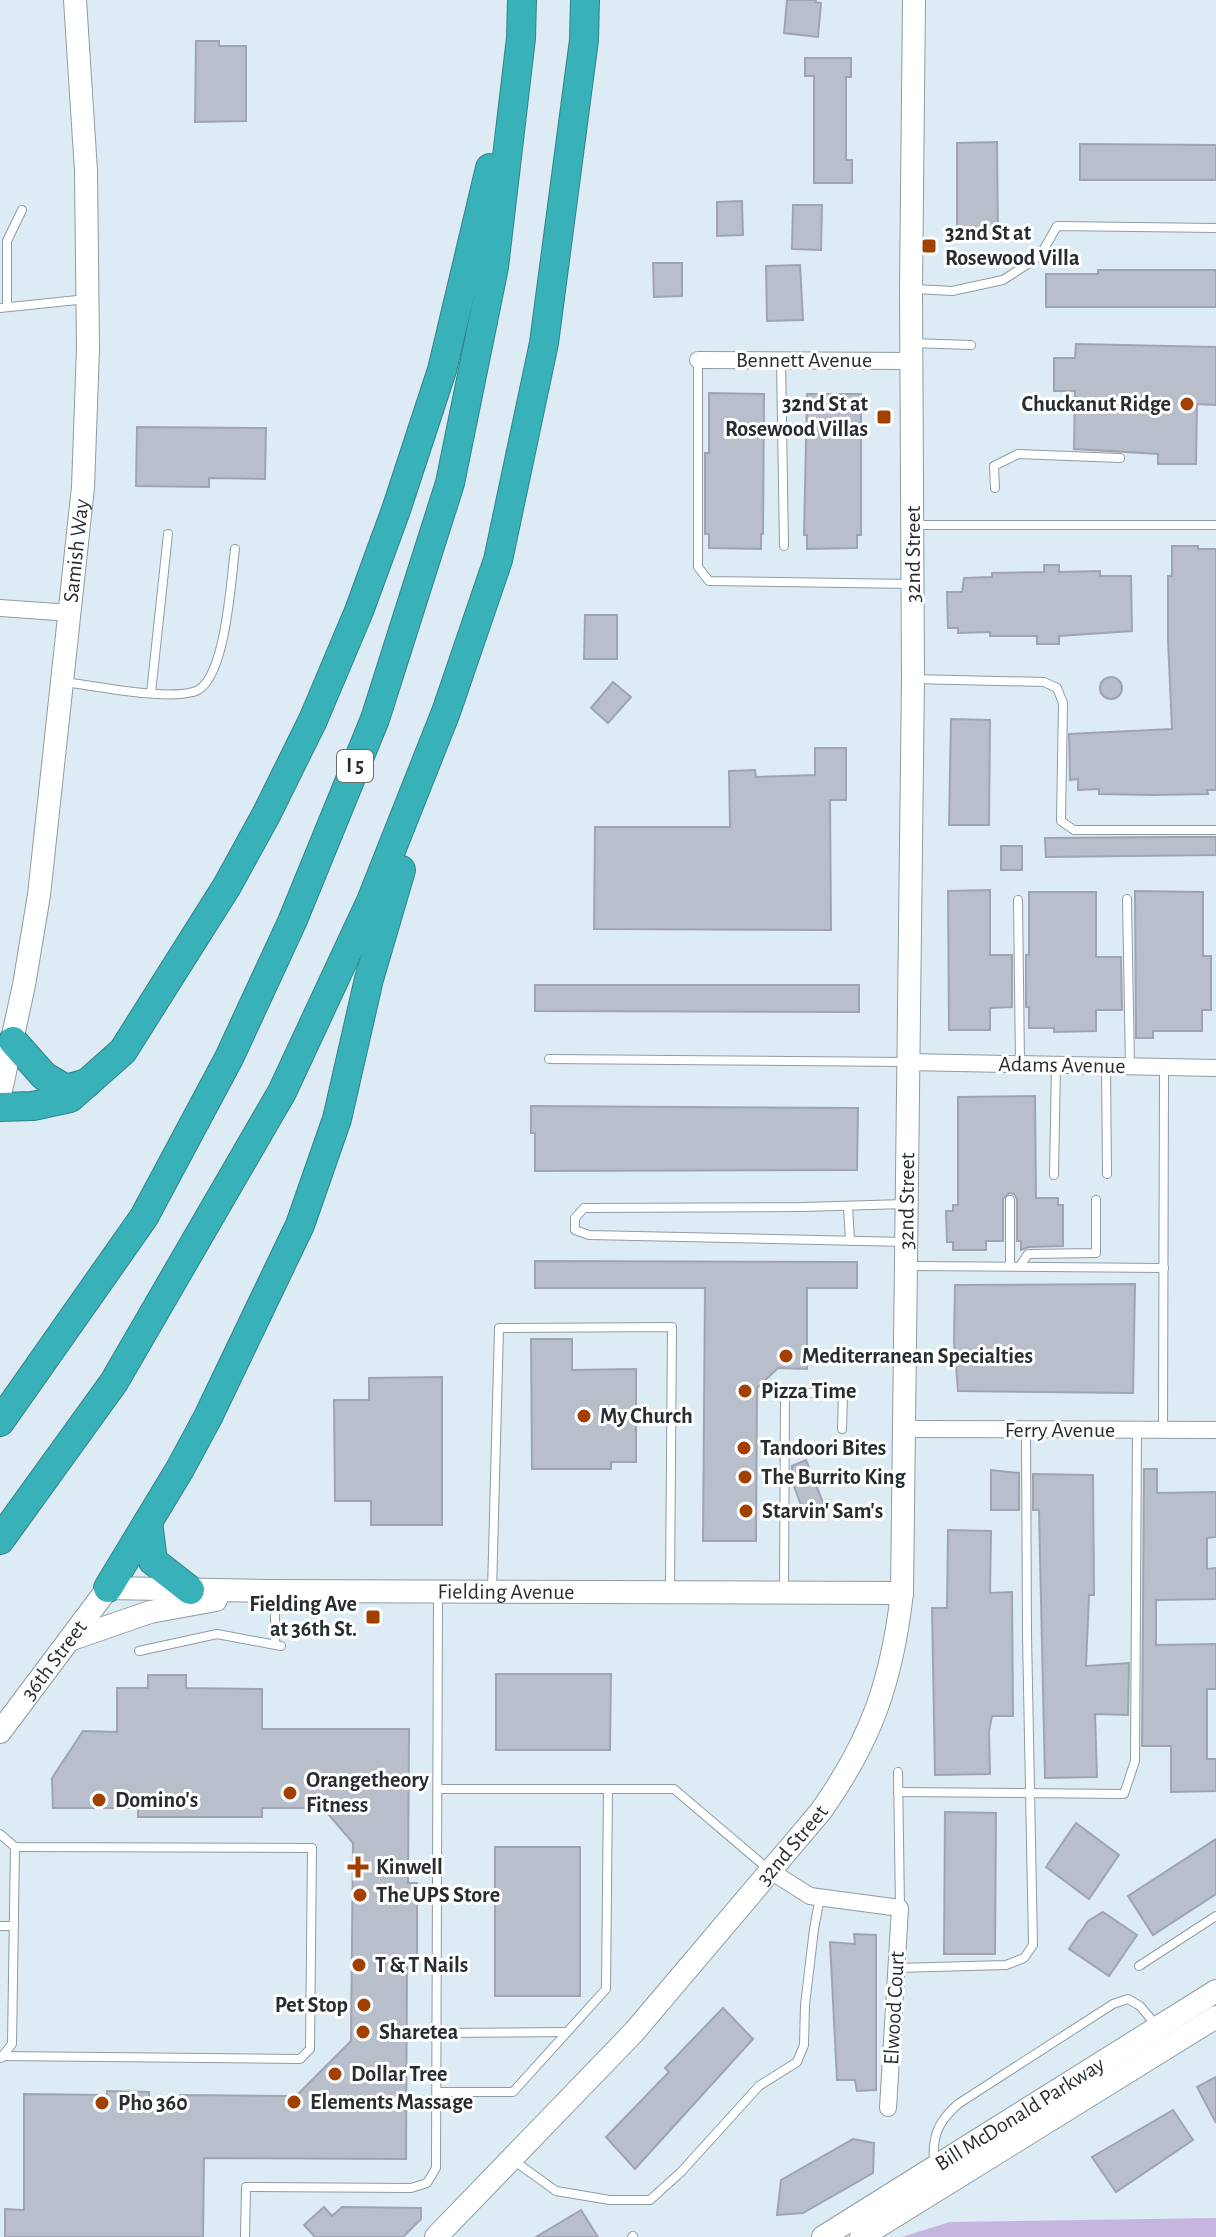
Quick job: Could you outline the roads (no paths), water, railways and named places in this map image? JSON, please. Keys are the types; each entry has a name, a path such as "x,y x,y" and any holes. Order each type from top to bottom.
{"highway":[{"name":"I 5","path":"0,1422 144,1217 208,1098 292,922 375,719 450,483 494,267 521,38 522,0"},
{"path":"0,1540 114,1382 282,1092 371,901 446,712 498,560 544,343 584,40 585,0"},
{"path":"0,1107 33,1106 70,1098 123,1051 227,886 313,720 359,611 442,370 521,38"},
{"path":"108,1588 208,1417 300,1225 337,1119 369,979 446,712"},
{"path":"13,1041 44,1076 66,1089 88,1083"},
{"path":"148,1522 153,1561 190,1590"}],"street":[{"name":"Samish Way","path":"0,1095 13,1041 39,895 83,487 86,171 75,0"},
{"name":"32nd Street","path":"436,2237 634,2032 772,1872 836,1789 866,1739 880,1703 894,1651 902,1593 904,1429 913,679 911,289 914,0"},
{"name":"Bennett Avenue","path":"698,360 781,360 911,352"},
{"path":"0,608 71,613"},
{"name":"Adams Avenue","path":"908,1062 1216,1068"},
{"name":"Ferry Avenue","path":"904,1429 1216,1430"},
{"name":"Fielding Avenue","path":"108,1588 902,1593"},
{"name":"36th Street","path":"0,1732 108,1588"},
{"path":"69,1640 150,1612 270,1591"},
{"path":"772,1872 810,1896 900,1908"},
{"name":"Elwood Court","path":"888,2108 900,1908"},
{"name":"Bill McDonald Parkway","path":"823,2237 1216,1991"},
{"name":"Bill McDonald Parkway","path":"861,2237 1216,2017"}],"lane":[{"path":"22,210 7,241 3,308 87,299"},
{"path":"911,289 952,291 1003,280 1040,256 1057,226 1216,228"},
{"path":"911,352 971,345"},
{"path":"698,360 698,567 709,581 913,584"},
{"path":"781,360 784,546"},
{"path":"995,488 994,466 1018,454 1120,458"},
{"path":"913,525 1216,525"},
{"path":"151,693 168,534"},
{"path":"63,681 151,693 195,692 207,684 220,654 235,549"},
{"path":"913,679 1044,682 1057,688 1063,703 1061,821 1074,830 1216,830"},
{"path":"1127,899 1130,1066"},
{"path":"1018,900 1020,1064"},
{"path":"549,1059 908,1062"},
{"path":"1054,1175 1056,1065"},
{"path":"1106,1065 1107,1174"},
{"path":"1163,1430 1164,1066"},
{"path":"1010,1200 1015,1266"},
{"path":"1015,1266 1028,1254 1096,1253 1096,1200"},
{"path":"906,1204 584,1208 575,1218 575,1230 589,1235 906,1242"},
{"path":"848,1206 850,1241"},
{"path":"905,1266 1164,1268"},
{"path":"492,1591 499,1328 672,1327 670,1592"},
{"path":"784,1592 785,1393 843,1393 842,1429"},
{"path":"896,1968 1006,1965 1024,1958 1033,1945 1026,1430"},
{"path":"898,1792 1124,1794 1135,1761 1137,1430"},
{"path":"139,1651 217,1634 278,1645 270,1591"},
{"path":"245,2237 246,2187 411,2188 427,2183 436,2168 438,1591"},
{"path":"898,1772 900,1908"},
{"path":"438,1789 674,1789 772,1872"},
{"path":"437,2092 513,2092 606,1989 608,1789"},
{"path":"0,1834 15,1847 312,1848 310,2049 300,2059 1,2057"},
{"path":"1,2057 12,2044 15,1847"},
{"path":"513,2159 556,2191 610,2200 650,2200 681,2172 759,2086 797,2062 804,2045 805,2005 820,1897"},
{"path":"1139,1966 1216,1916"},
{"path":"0,1926 14,1926"},
{"path":"935,2167 935,2136 942,2119 958,2104 1098,2013 1128,1999 1140,2006 1158,2028"},
{"path":"0,2014 13,2014"},
{"path":"438,2033 567,2032"}],"place":[{"name":"32nd St at Rosewood Villa","path":"929,246"},
{"name":"Chuckanut Ridge","path":"1187,404"},
{"name":"32nd St at Rosewood Villas","path":"884,417"},
{"name":"Mediterranean Specialties","path":"786,1356"},
{"name":"Pizza Time","path":"745,1391"},
{"name":"My Church","path":"584,1416"},
{"name":"Tandoori Bites","path":"744,1448"},
{"name":"The Burrito King","path":"745,1477"},
{"name":"Starvin' Sam's","path":"746,1511"},
{"name":"Fielding Ave at 36th St.","path":"373,1617"},
{"name":"Orangetheory Fitness","path":"290,1793"},
{"name":"Domino's","path":"99,1800"},
{"name":"Kinwell","path":"358,1867"},
{"name":"The UPS Store","path":"360,1895"},
{"name":"T & T Nails","path":"359,1965"},
{"name":"Pet Stop","path":"364,2005"},
{"name":"Sharetea","path":"363,2032"},
{"name":"Dollar Tree","path":"335,2074"},
{"name":"Elements Massage","path":"294,2102"},
{"name":"Pho 360","path":"102,2103"}]}
